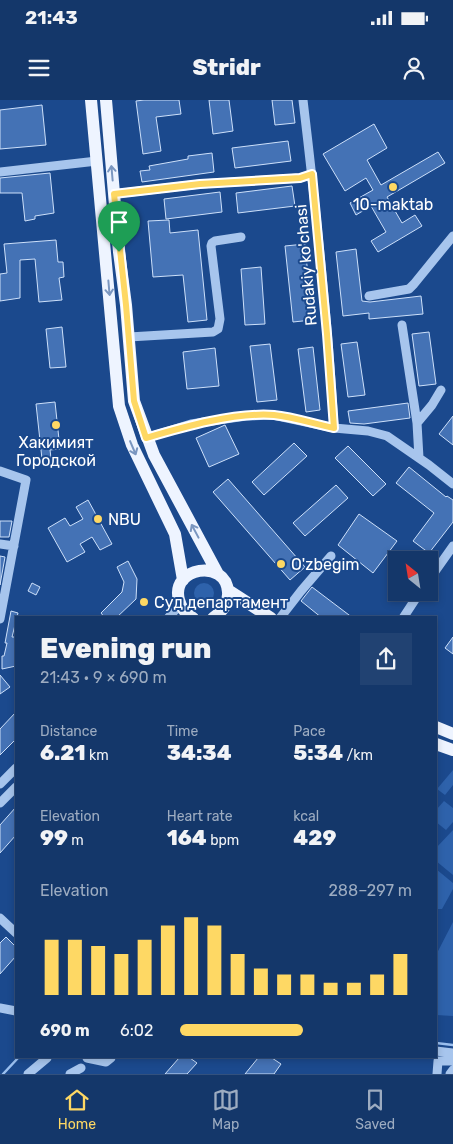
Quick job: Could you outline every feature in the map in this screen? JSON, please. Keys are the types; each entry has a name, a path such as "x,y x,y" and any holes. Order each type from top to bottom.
{"main road":[{"path":"91,100 119,406 132,446 175,534 183,580"},
{"path":"106,100 134,401 146,438 158,463 218,574 226,584 228,599 225,607 216,616"},
{"path":"190,616 180,605 178,596 183,580 188,574 203,569 211,570 218,574"},
{"path":"228,590 269,616"},
{"path":"437,728 453,734"},
{"path":"437,744 453,750"}],"street":[{"name":"Rudakiy ko'chasi","path":"303,100 312,174 334,428"},
{"path":"0,172 97,161"},
{"path":"114,194 200,184 300,178 312,174"},
{"path":"370,296 408,289 453,236"},
{"path":"129,337 214,332 218,329 220,319 211,246 215,241 241,237"},
{"path":"402,325 417,423 419,458"},
{"path":"417,423 441,390"},
{"path":"146,438 191,424 246,416 274,415 334,428 368,431 387,436 453,483"},
{"path":"0,471 26,480 0,619"},
{"path":"0,544 14,546"},
{"path":"438,567 453,546"},
{"path":"282,616 331,556"},
{"path":"404,616 414,601"},
{"path":"170,616 180,605"},
{"path":"0,784 15,769"},
{"path":"0,803 15,788"},
{"path":"0,918 15,932"},
{"path":"0,1008 15,1011"},
{"path":"437,1051 453,1053"},
{"path":"28,1074 47,1058"},
{"path":"87,1058 106,1062 111,1058"},
{"path":"436,1074 438,1061 453,1061"},
{"path":"70,1074 82,1068"},
{"path":"450,1074 453,1070"}],"shaded area":[{"path":"204,583 211,586 214,593 211,600 204,603 197,600 194,593 197,586"},
{"path":"453,770 453,785 445,795 437,789"},
{"path":"444,801 453,808 453,822 446,830 437,823 437,809"},
{"path":"453,830 453,875 437,862 437,847"},
{"path":"437,870 453,883 453,889 442,909 437,909"},
{"path":"453,922 453,1016 437,1015 437,953"}],"building":[{"path":"179,100 181,114 156,117 161,151 143,154 136,101"},
{"path":"209,100 229,100 233,131 213,134"},
{"path":"272,100 292,100 295,123 275,125"},
{"path":"42,105 46,145 0,149 0,110"},
{"path":"374,124 387,148 367,160 381,185 438,152 445,163 387,197 402,223 415,215 422,226 378,252 371,241 386,232 371,206 356,215 350,203 373,190 366,178 345,191 323,154"},
{"path":"288,141 291,161 235,168 232,148"},
{"path":"212,153 214,172 142,182 140,171 150,170 149,166 188,159 188,156"},
{"path":"50,173 54,213 35,216 35,219 25,221 22,193 0,193 0,178"},
{"path":"292,186 295,206 238,213 236,193"},
{"path":"220,192 222,212 166,219 164,199"},
{"path":"169,220 170,233 198,230 207,320 188,322 183,275 153,277 148,221"},
{"path":"56,240 58,262 63,262 64,277 59,278 62,300 39,302 35,259 20,260 20,298 0,301 0,274 7,273 4,244"},
{"path":"305,244 312,320 293,322 285,246"},
{"path":"356,249 362,301 370,302 421,296 423,314 369,319 369,313 343,316 336,252"},
{"path":"261,267 265,324 245,325 241,269"},
{"path":"62,327 66,367 50,368 46,329"},
{"path":"429,332 436,384 419,386 412,334"},
{"path":"357,342 365,395 348,397 341,344"},
{"path":"270,344 277,400 257,402 250,346"},
{"path":"313,347 320,410 306,412 298,349"},
{"path":"215,348 219,386 187,389 183,352"},
{"path":"55,402 60,449 50,450 51,458 42,459 36,404"},
{"path":"408,403 410,418 364,424 350,423 348,411"},
{"path":"453,416 453,445 439,434"},
{"path":"225,425 239,454 209,467 196,438"},
{"path":"294,443 307,456 264,495 252,482"},
{"path":"348,446 386,484 373,496 335,458"},
{"path":"409,467 446,497 453,500 453,522 431,551 426,551 413,541 434,513 396,483"},
{"path":"228,479 305,567 290,580 213,492"},
{"path":"336,485 348,498 305,536 293,523"},
{"path":"88,500 112,544 100,550 92,537 80,544 85,552 67,562 48,528 65,518 70,526 83,519 76,507"},
{"path":"359,514 397,541 373,573 338,545"},
{"path":"0,521 12,521 9,537 0,537"},
{"path":"0,556 5,557 0,585"},
{"path":"128,561 137,579 136,599 118,616 103,616 101,613 122,592 124,582 117,567"},
{"path":"32,583 40,587 36,595 28,591"},
{"path":"312,587 350,616 320,616 301,601"},
{"path":"11,611 18,613 17,616 15,616 12,637 15,637 15,666 2,669 2,656 4,656 7,643 5,643"},
{"path":"453,637 453,654 445,648"},
{"path":"0,675 10,687 0,694"},
{"path":"15,713 15,740 0,755 0,729"},
{"path":"15,808 15,836 0,853 0,825"},
{"path":"6,937 15,946 15,957 0,974 0,943"},
{"path":"179,1058 190,1058 197,1063 187,1074 165,1074"},
{"path":"258,1058 272,1058 281,1064 274,1074 245,1074"}],"waterway":[{"path":"437,1043 453,1045"},
{"path":"3,1074 18,1058"}],"place":[{"name":"10-maktab","path":"393,187"},
{"name":"Хакимият Городской","path":"56,425"},
{"name":"NBU","path":"98,519"},
{"name":"O'zbegim","path":"281,564"},
{"name":"Суд департамент","path":"144,602"}],"route":[{"path":"312,174 334,428 274,415 246,416 191,424 146,438 134,401 126,305 119,252 114,194 200,184 300,178 312,174"}]}
